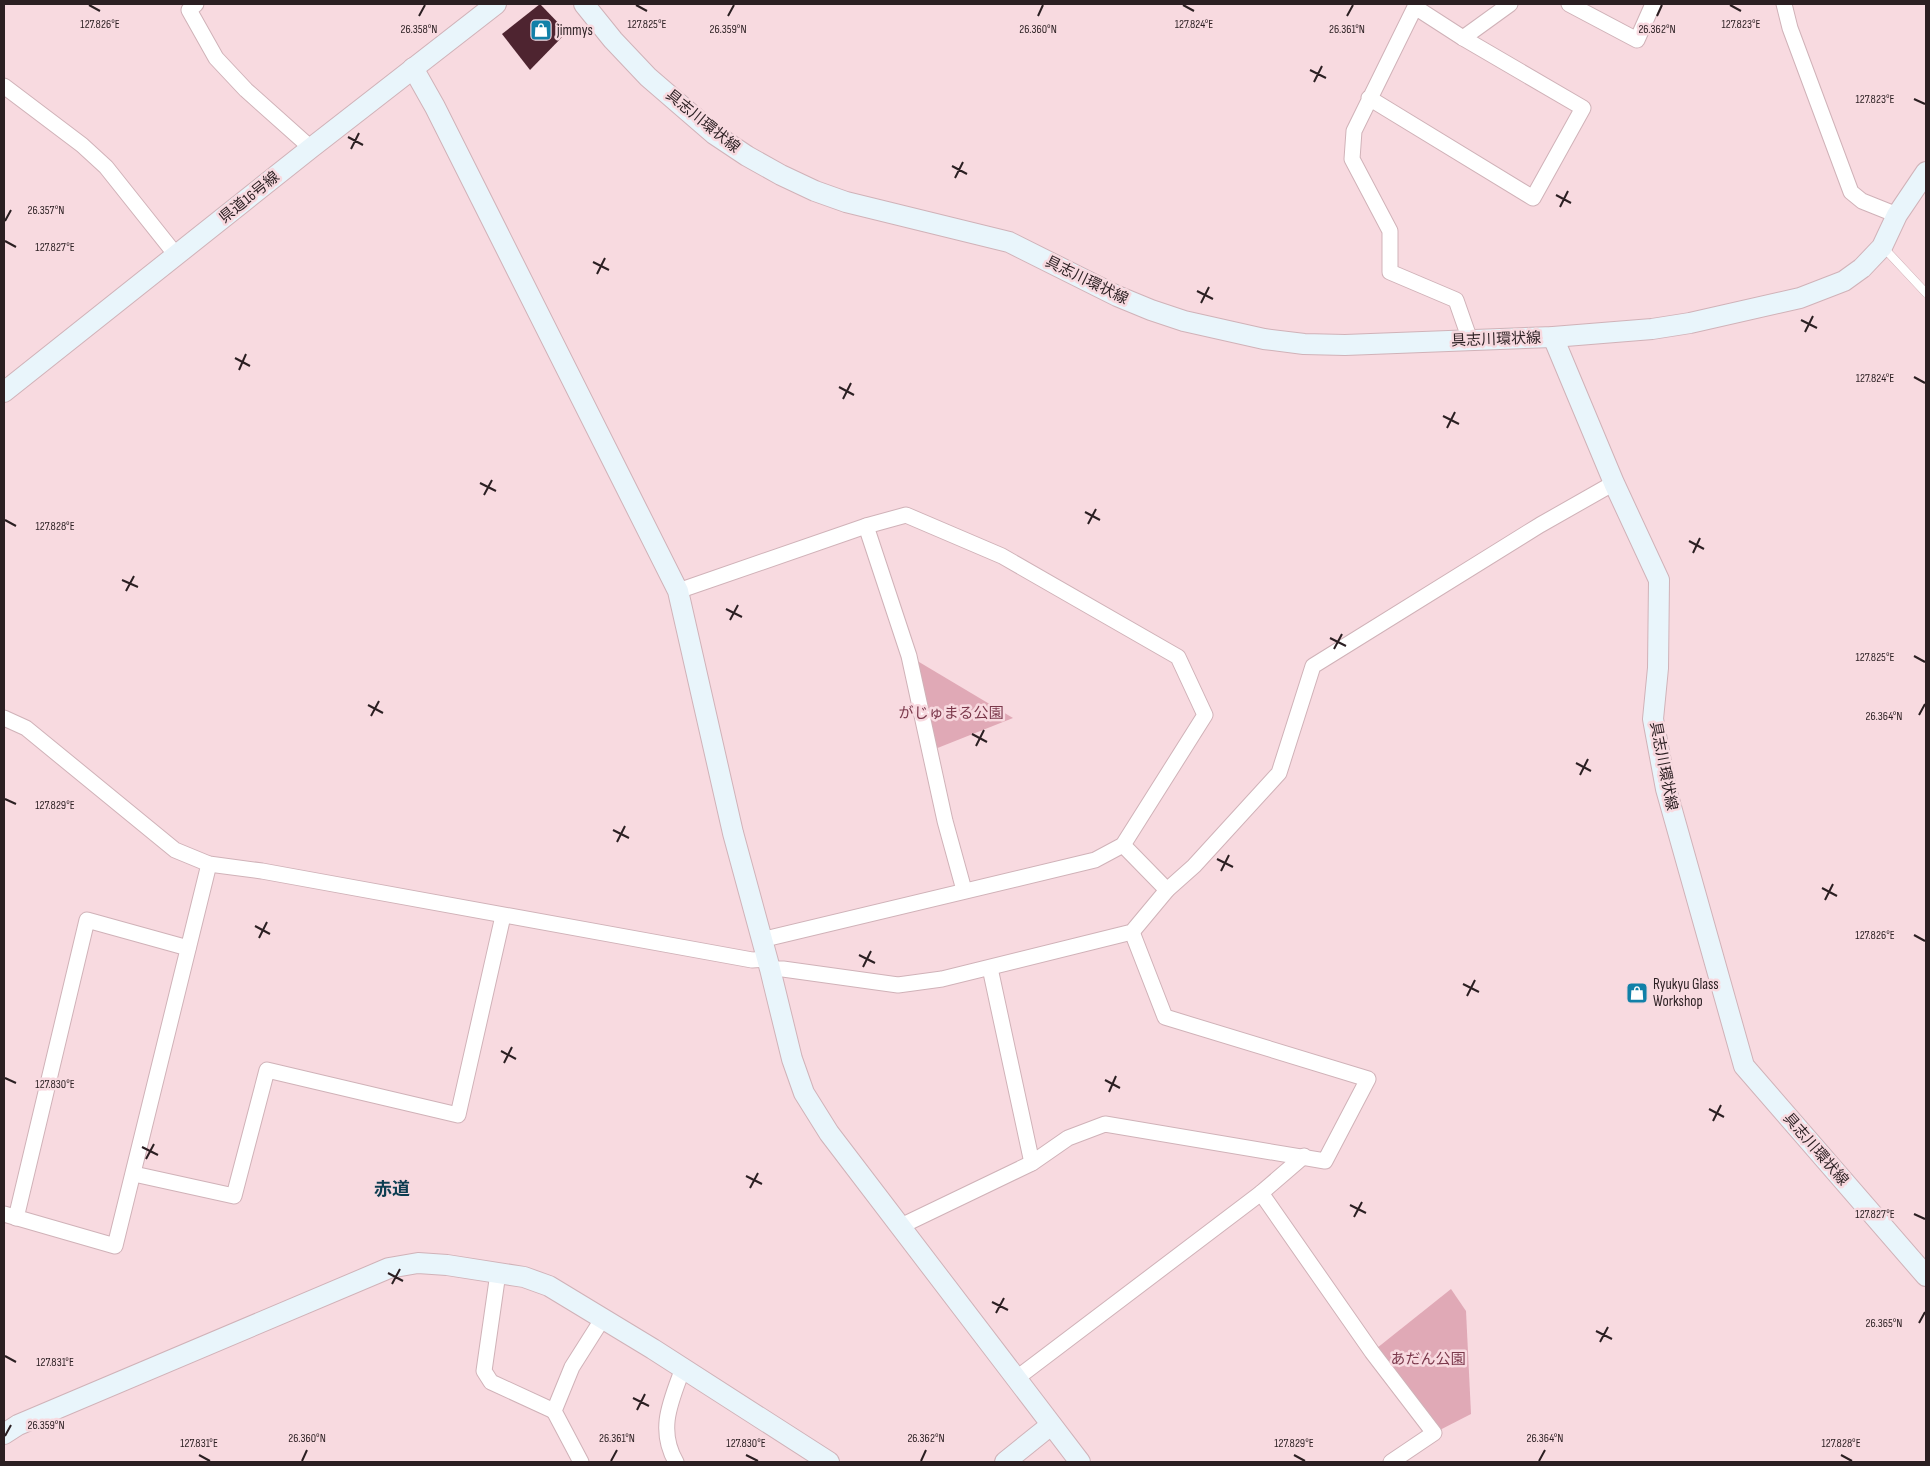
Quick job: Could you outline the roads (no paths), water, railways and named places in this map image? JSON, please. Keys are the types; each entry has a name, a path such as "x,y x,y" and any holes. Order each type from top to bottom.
{"street":[{"path":"196,4 190,10 216,58 246,90 311,148"},
{"name":"県道16号線","path":"4,392 496,4"},
{"name":"具志川環状線","path":"584,4 612,40 648,77 714,134 747,156 781,175 815,191 846,202 1009,242 1117,296 1151,310 1225,332 1304,344 1346,345 1553,338 1614,483 1659,580 1658,668 1653,719 1666,789 1744,1066 1926,1276"},
{"path":"1463,38 1510,4"},
{"path":"1569,4 1637,40 1653,4"},
{"path":"1784,4 1790,28 1851,192 1862,201 1897,215"},
{"path":"1369,98 1533,198 1583,108 1463,38 1415,6 1369,98 1354,131 1352,159 1390,231 1390,272 1456,300 1470,340"},
{"path":"413,68 435,107 678,591 733,833 792,1059 804,1093 829,1132 1080,1462"},
{"path":"4,86 82,145 106,167 176,255"},
{"path":"1553,338 1652,329 1690,323 1800,298 1844,281 1862,268 1882,247 1897,215 1926,172"},
{"path":"4,718 26,728 175,850 209,864 262,871 752,960 783,969 898,985 942,979 1132,932 1167,890 1194,866 1280,774 1313,666 1531,531 1614,483"},
{"path":"678,591 866,526 906,515 1002,556 1178,657 1205,715 1123,845 1095,860 761,940"},
{"path":"866,526 909,656 945,821 964,890"},
{"path":"1123,845 1167,890"},
{"path":"188,948 87,920 10,1216 115,1246 209,864"},
{"path":"134,1174 234,1196 267,1070 458,1115 503,916"},
{"path":"900,1226 1032,1163 1068,1138 1105,1124 1325,1161 1368,1079 1166,1017 1132,932"},
{"path":"990,968 1032,1163"},
{"path":"1017,1378 1261,1193 1304,1156"},
{"path":"1261,1193 1372,1352 1434,1433 1391,1462"},
{"path":"4,1434 18,1424 389,1268 418,1263 447,1265 524,1277 549,1286 683,1368 828,1462"},
{"path":"498,1273 484,1371 491,1382 554,1412 581,1462"},
{"path":"554,1412 572,1367 603,1318"},
{"path":"676,1462 670,1452 666,1419 683,1368"},
{"path":"1005,1462 1052,1424"}],"lane":[{"path":"1882,247 1926,293"}],"place":[{"name":"jimmys","path":"541,30"},
{"name":"Ryukyu Glass Workshop","path":"1637,993"}],"district":[{"name":"赤道","path":"392,1189"}],"park label":[{"name":"がじゅまる公園","path":"951,713"},
{"name":"あだん公園","path":"1428,1359"}]}
